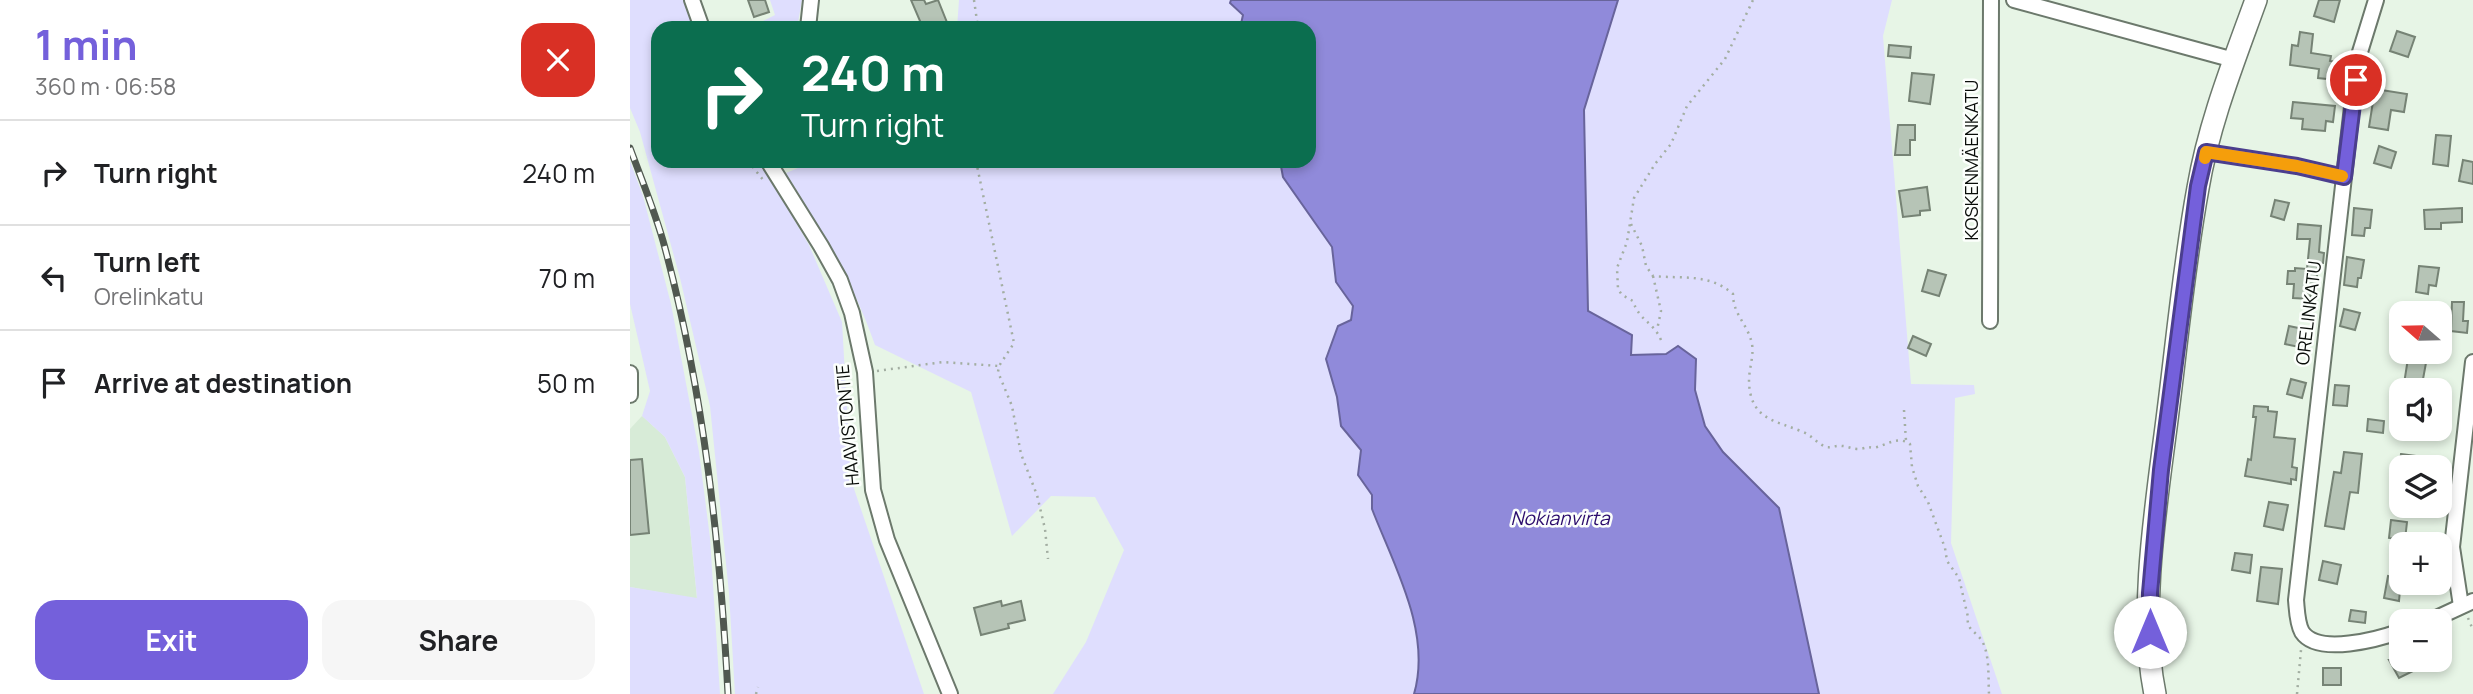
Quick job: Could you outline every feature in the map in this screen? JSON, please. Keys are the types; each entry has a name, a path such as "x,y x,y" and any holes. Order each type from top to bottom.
{"street":[{"path":"692,0 700,21"},
{"path":"809,21 811,0"},
{"name":"KOSKENMÄENKATU","path":"1990,321 1991,0"},
{"path":"2014,0 2234,60"},
{"path":"2155,694 2150,652 2154,534 2198,186 2234,60 2256,0"},
{"name":"ORELINKATU","path":"2303,633 2296,600 2344,177 2360,52 2376,0"},
{"name":"HAAVISTONTIE","path":"772,168 840,280 852,313 864,372 873,490 887,540 950,694"},
{"path":"2467,604 2452,547 2473,362"},
{"path":"630,373 630,395"},
{"path":"2303,633 2312,640 2331,644 2361,642 2389,634"}],"lane":[{"path":"2206,152 2297,166 2344,177"}],"path":[{"path":"974,0 977,21"},
{"path":"1661,340 1657,330 1637,314 1633,301 1622,295 1618,289 1617,268 1630,224 1634,198 1655,163 1671,144 1687,106 1725,59 1753,0"},
{"path":"977,168 1014,344 999,366 998,372 1012,406 1021,454 1037,495 1045,528 1048,559"},
{"path":"1630,224 1642,246 1646,266 1653,276 1661,311 1657,330"},
{"path":"1653,276 1703,278 1733,294 1733,308 1743,320 1752,342 1753,362 1749,381 1754,405 1770,421 1806,432 1825,446 1841,445 1857,449 1881,447 1891,441 1906,441"},
{"path":"864,372 943,362 999,366"},
{"path":"1904,410 1906,441 1910,444 1912,467 1918,486 1928,502 1947,561 1959,578 1969,628 1981,639 1986,651 1989,694"},
{"path":"2297,694 2303,633"},
{"path":"756,694 758,687"}],"shaded area":[{"path":"630,0 683,0 691,21 651,21 651,168 764,168 809,245 842,322 851,480 924,694 735,694 729,593 710,406 680,278 640,132 630,108"},
{"path":"770,0 802,0 798,21 763,21 775,15"},
{"path":"959,0 1231,0 1230,3 1243,15 1242,21 958,21"},
{"path":"1618,0 1892,0 1883,36 1911,384 1974,385 1975,394 1955,398 1951,543 2002,694 1817,694 1779,508 1723,452 1705,426 1695,390 1696,359 1666,354 1631,355 1632,335 1588,311 1584,110"},
{"path":"630,161 643,196 671,304 699,452 710,538 720,694 630,694 630,587 697,598 685,477 665,437 642,416 650,391 630,304"},
{"path":"798,168 1281,168 1283,177 1332,247 1336,282 1354,306 1351,320 1326,359 1337,397 1341,426 1361,450 1358,475 1372,495 1372,509 1408,600 1418,647 1414,694 1053,694 1086,642 1124,550 1095,497 1051,496 1012,536 971,392 875,345 846,278 786,173"},
{"path":"642,416 665,437 685,477 697,599 630,587 630,429"}],"water":[{"name":"Nokianvirta","path":"1231,0 1618,0 1584,110 1588,311 1632,335 1631,355 1666,354 1678,346 1696,359 1695,390 1705,426 1723,452 1779,508 1819,694 1414,694 1418,647 1408,600 1372,509 1372,495 1358,475 1361,450 1341,426 1337,397 1326,359 1338,326 1351,320 1353,306 1336,282 1332,247 1283,177 1281,168 1316,168 1316,21 1242,21 1243,15 1230,3"}],"building":[{"path":"748,0 765,0 769,12 754,17"},
{"path":"911,0 924,0 926,4 938,0 946,21 920,21"},
{"path":"2319,0 2340,0 2334,22 2314,16"},
{"path":"2397,31 2415,37 2408,57 2390,51"},
{"path":"2300,32 2313,34 2311,53 2331,56 2330,61 2338,62 2336,80 2318,78 2319,69 2290,65 2292,45 2298,46"},
{"path":"1889,45 1911,47 1910,58 1888,56"},
{"path":"1912,73 1934,75 1930,104 1909,101"},
{"path":"2375,89 2407,94 2404,112 2391,110 2388,130 2369,127"},
{"path":"2293,102 2335,106 2333,122 2326,121 2325,131 2302,129 2303,119 2291,118"},
{"path":"1898,125 1915,125 1915,140 1910,140 1910,155 1895,155"},
{"path":"2436,135 2451,136 2448,166 2433,164"},
{"path":"2379,146 2396,152 2391,168 2374,163"},
{"path":"2463,160 2473,162 2473,184 2459,181"},
{"path":"1927,187 1930,210 1920,211 1920,215 1903,217 1899,191"},
{"path":"2275,200 2289,203 2284,220 2271,216"},
{"path":"2354,208 2372,210 2370,228 2365,228 2364,236 2352,235"},
{"path":"2462,208 2462,222 2441,223 2441,229 2425,229 2424,210"},
{"path":"2298,224 2321,226 2319,252 2324,253 2323,263 2318,263 2316,291 2311,291 2310,299 2293,298 2294,284 2287,284 2288,271 2295,271 2295,268 2307,269 2310,239 2297,239"},
{"path":"2347,257 2364,260 2357,287 2344,285"},
{"path":"2419,266 2439,268 2436,286 2429,285 2428,294 2416,292"},
{"path":"1928,270 1946,275 1939,296 1922,291"},
{"path":"2452,302 2464,302 2463,321 2468,321 2467,333 2452,331"},
{"path":"2344,309 2360,313 2355,330 2340,326"},
{"path":"2289,326 2308,330 2304,348 2285,344"},
{"path":"1913,336 1931,344 1926,356 1908,348"},
{"path":"2407,364 2426,364 2423,378 2405,378"},
{"path":"2291,379 2306,383 2302,398 2287,394"},
{"path":"2335,385 2349,386 2347,406 2333,405"},
{"path":"2254,406 2268,407 2268,411 2277,412 2274,437 2295,439 2292,467 2297,468 2296,480 2291,479 2291,484 2245,476 2248,459 2251,460 2256,417 2253,417"},
{"path":"2368,419 2384,421 2383,433 2367,431"},
{"path":"2344,452 2362,454 2358,493 2350,492 2344,529 2325,526 2334,472 2341,473"},
{"path":"642,459 649,533 630,535 630,460"},
{"path":"2269,502 2288,505 2283,530 2264,526"},
{"path":"2391,520 2407,522 2406,532 2390,532"},
{"path":"2235,553 2252,555 2250,573 2232,570"},
{"path":"2323,561 2341,565 2337,584 2319,580"},
{"path":"2261,567 2282,569 2278,604 2257,601"},
{"path":"2388,576 2389,595 2400,595 2399,601 2384,598"},
{"path":"1001,601 1002,606 1021,601 1025,620 1008,624 1009,628 981,635 974,608"},
{"path":"2351,610 2366,612 2365,623 2349,621"},
{"path":"2323,668 2341,668 2341,685 2323,685"},
{"path":"2396,672 2411,672 2399,678"}],"railway":[{"path":"630,148 661,235 690,358 715,525 728,694"}],"slow traffic":[{"path":"2205,158 2206,152 2342,176"}],"route":[{"path":"2150,632 2154,534 2161,470 2198,186 2206,152 2297,166 2344,177 2356,80"}]}
